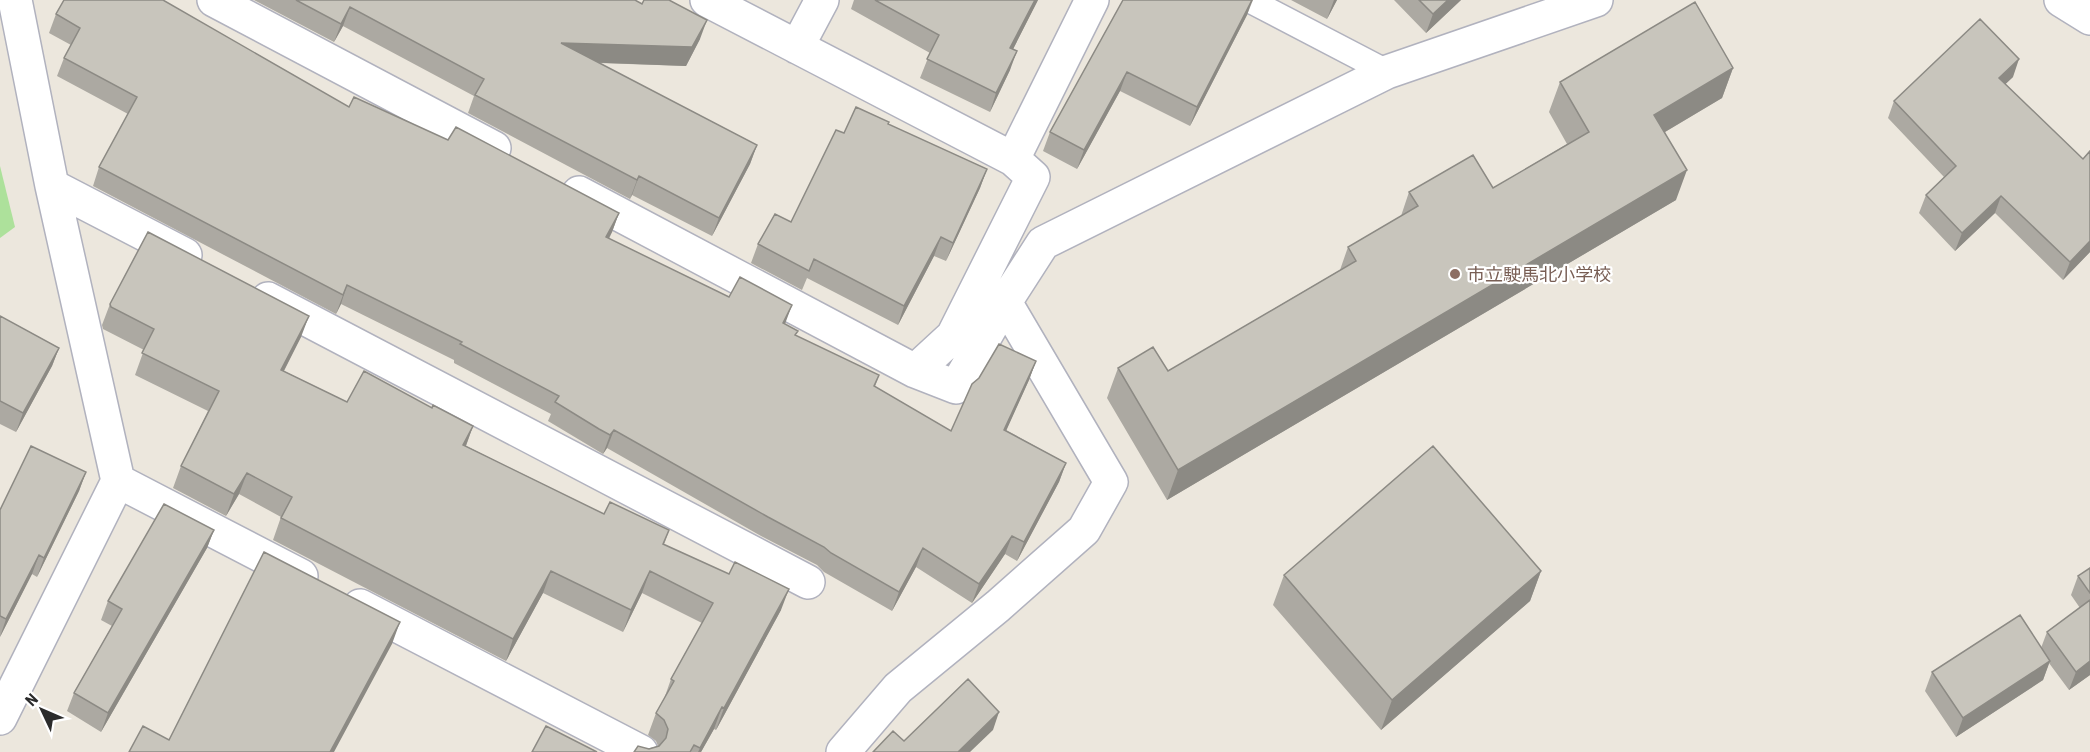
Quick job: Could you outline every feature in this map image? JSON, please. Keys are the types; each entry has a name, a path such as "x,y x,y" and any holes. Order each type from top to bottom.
{"street":[{"path":"0,718 118,481 52,186 15,0"},
{"path":"214,0 518,161"},
{"path":"707,0 1013,159 1033,177 953,336 915,371"},
{"path":"797,46 822,0"},
{"path":"1013,159 1092,0"},
{"path":"549,177 915,371 956,387 1042,243 1387,72 1596,0"},
{"path":"2061,0 2090,18"},
{"path":"52,186 210,268"},
{"path":"241,285 808,582"},
{"path":"843,752 898,688 998,606 1084,530 1111,482 1005,302"},
{"path":"118,481 641,752"}],"lane":[{"path":"1249,0 1387,72"}],"green space":[{"path":"0,166 15,227 0,238"}],"building":[{"path":"64,0 163,0 349,107 354,97 448,140 456,127 619,213 606,237 729,297 740,277 792,305 783,323 798,331 795,335 879,375 874,386 951,431 972,384 979,378 999,344 1036,361 1004,430 1066,463 1024,542 1012,536 979,584 923,548 899,592 824,547 614,430 610,435 599,429 555,402 559,396 460,344 462,342 347,285 343,295 99,167 137,97 64,58 80,28 56,14"},
{"path":"296,0 635,0 642,4 644,0 669,0 707,20 692,47 561,43 757,145 719,218 639,176 637,180 475,95 484,79 350,7 341,24"},
{"path":"875,0 1035,0 1010,48 1017,51 996,93 927,59 939,35"},
{"path":"1123,0 1252,0 1197,107 1127,72 1084,150 1050,132"},
{"path":"1419,0 1448,0 1433,14"},
{"path":"1695,2 1733,68 1654,115 1687,170 1178,470 1118,368 1153,347 1168,371 1356,261 1348,247 1418,206 1409,192 1473,155 1493,188 1589,132 1560,82"},
{"path":"1980,19 2019,59 1999,78 2083,159 2090,151 2090,241 2070,262 2001,196 1962,233 1926,195 1956,166 1894,101"},
{"path":"856,107 987,169 953,243 941,237 904,306 814,259 809,271 758,244 775,214 791,222 836,130 844,133"},
{"path":"148,232 309,316 281,370 347,402 364,371 432,408 433,405 473,426 463,445 604,514 610,502 669,530 663,544 729,574 735,562 789,589 700,748 694,745 690,752 634,752 638,746 649,749 659,746 666,738 668,729 664,720 656,713 674,681 671,679 713,603 650,571 631,610 551,571 513,639 281,518 292,497 247,473 234,494 181,466 219,391 142,353 154,329 111,307 110,304"},
{"path":"0,316 59,348 23,413 0,401"},
{"path":"31,446 86,472 44,558 39,555 6,619 0,616 0,510"},
{"path":"1433,446 1541,571 1392,700 1284,575"},
{"path":"164,504 214,530 108,713 74,693 122,609 108,601"},
{"path":"264,552 400,622 330,752 129,752 143,726 169,740"},
{"path":"2090,568 2090,593 2078,576"},
{"path":"2090,600 2090,661 2076,672 2047,632"},
{"path":"2020,615 2050,661 1963,718 1932,672"},
{"path":"968,679 999,712 958,752 873,752 893,731 904,741"},
{"path":"546,726 597,752 532,752"}],"place":[{"name":"市立駛馬北小学校","path":"1455,274"}]}
